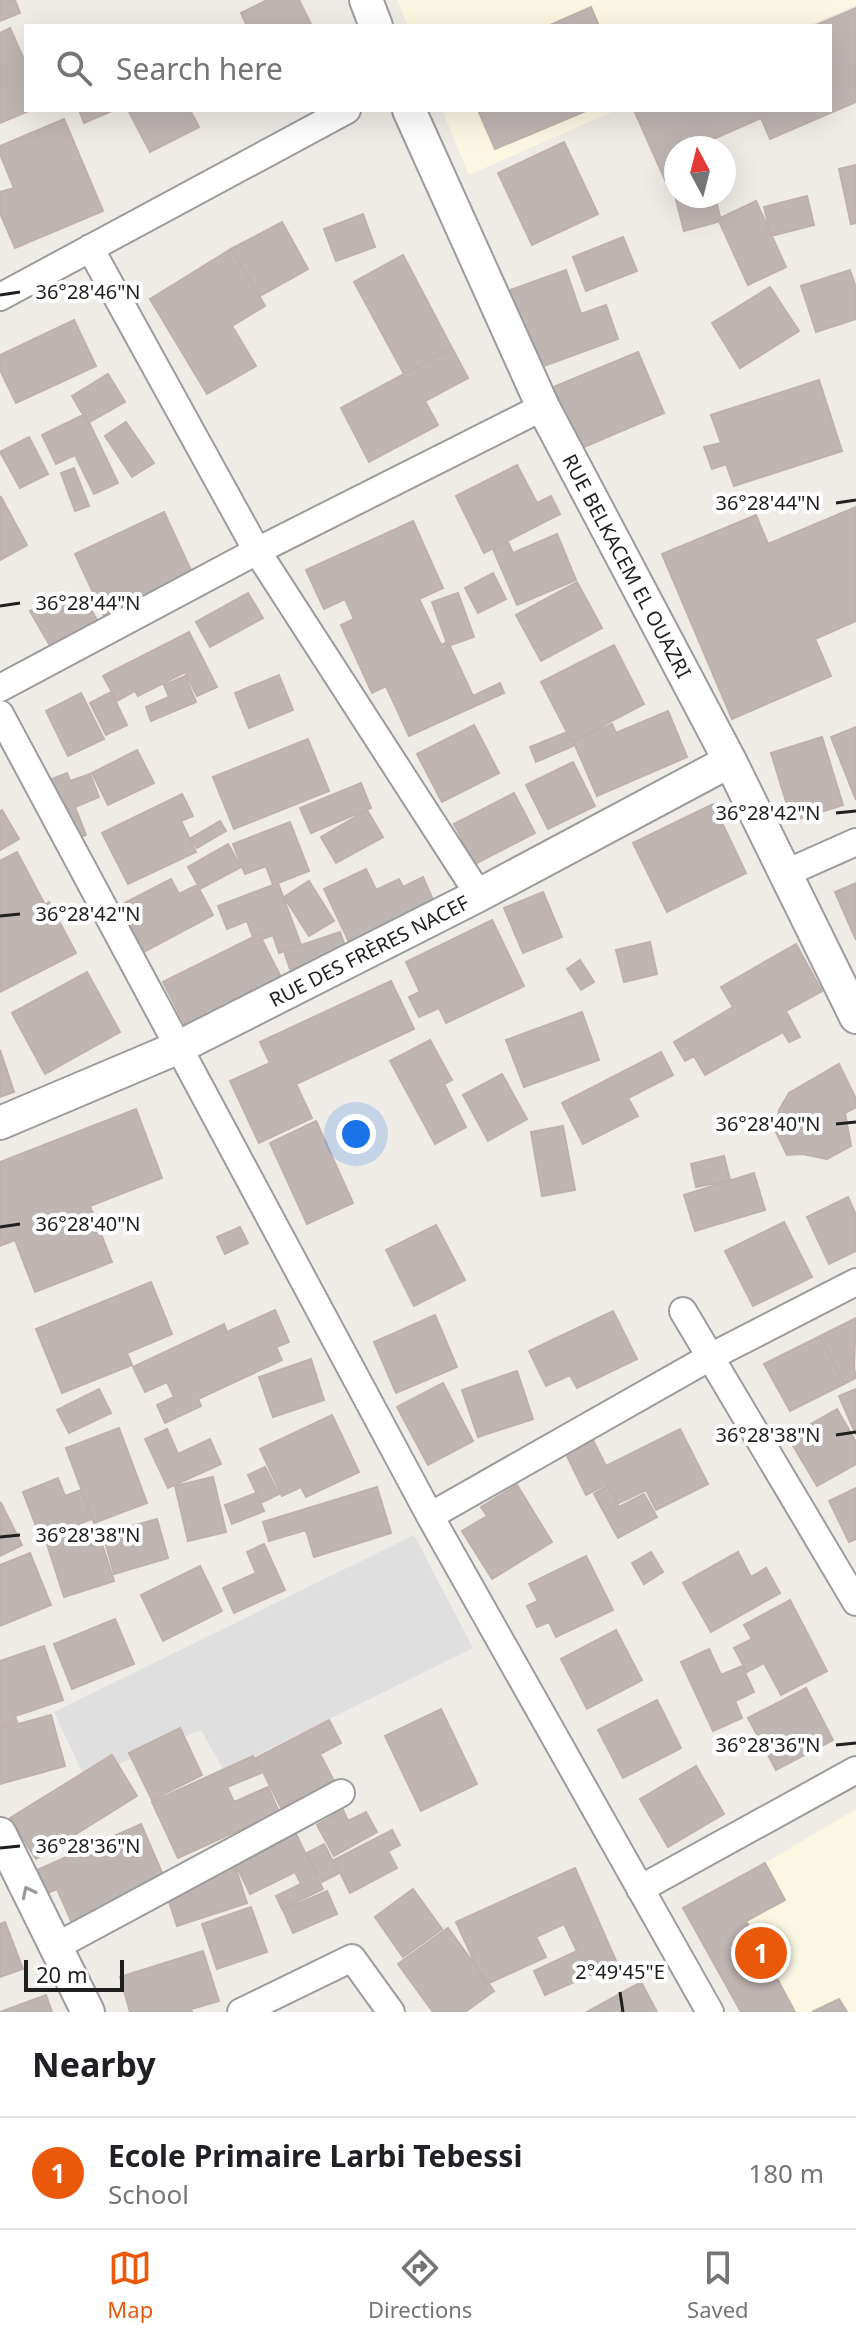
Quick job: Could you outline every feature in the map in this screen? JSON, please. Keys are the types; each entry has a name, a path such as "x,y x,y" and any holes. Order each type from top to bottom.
{"street":[{"path":"366,0 375,24"},
{"path":"0,297 343,112"},
{"name":"RUE BELKACEM EL OUAZRI","path":"410,112 543,407 730,761 856,1017"},
{"path":"90,248 257,551 479,895"},
{"path":"0,688 257,551 543,407"},
{"path":"0,714 430,1516 710,2012"},
{"name":"RUE DES FRÈRES NACEF","path":"0,1123 177,1048 479,895 730,761"},
{"path":"784,874 856,842"},
{"path":"430,1516 712,1356 856,1282"},
{"path":"683,1311 856,1602"},
{"path":"640,1889 856,1770"},
{"path":"55,1947 341,1793"},
{"path":"0,1834 88,2012"},
{"path":"241,2012 352,1958 391,2012"}],"shaded area":[{"path":"397,0 856,0 856,5 812,24 407,24"},
{"path":"443,112 611,112 469,175"},
{"path":"414,1535 473,1648 224,1771 201,1730 85,1778 54,1712"},
{"path":"856,1809 856,2012 741,2012 683,1908"}],"building":[{"path":"0,0 15,0 20,13 0,21"},
{"path":"267,0 299,0 311,24 246,24 241,13"},
{"path":"591,7 598,24 553,24"},
{"path":"856,8 856,102 770,139 761,118 720,136 664,136 664,178 635,112 832,112 832,24 819,24"},
{"path":"10,28 24,60 26,112 0,123 0,33"},
{"path":"80,112 109,112 84,123"},
{"path":"129,112 191,112 199,127 150,152"},
{"path":"479,112 583,112 495,149"},
{"path":"64,119 103,211 15,248 0,213 0,192 14,188 0,154 0,146"},
{"path":"564,142 598,214 532,245 498,173"},
{"path":"856,165 856,223 851,224 839,169"},
{"path":"807,196 814,225 771,236 764,207"},
{"path":"756,201 786,267 748,285 718,219"},
{"path":"678,208 718,208 721,221 684,231"},
{"path":"363,214 375,247 336,261 324,229"},
{"path":"282,222 308,269 260,296 231,249"},
{"path":"623,237 637,271 586,291 573,257"},
{"path":"231,249 265,306 232,326 256,366 207,394 150,299"},
{"path":"403,255 452,348 404,374 354,282"},
{"path":"566,270 581,314 606,305 618,339 533,370 505,292"},
{"path":"850,270 856,288 856,319 816,332 801,286"},
{"path":"770,287 799,331 740,368 712,323"},
{"path":"74,320 96,366 16,403 0,370 0,355"},
{"path":"452,348 468,378 425,401 438,425 369,462 341,408"},
{"path":"638,352 664,413 577,450 551,388"},
{"path":"108,374 125,402 88,423 72,396"},
{"path":"819,380 842,451 734,486 726,464 712,469 704,447 721,443 711,415"},
{"path":"85,414 118,483 94,494 75,455 56,464 42,435"},
{"path":"126,422 154,463 132,477 105,436"},
{"path":"29,437 48,474 20,488 0,452"},
{"path":"517,465 537,503 551,496 560,514 484,553 456,496"},
{"path":"74,468 89,506 75,511 61,473"},
{"path":"0,498 27,545 0,560"},
{"path":"856,507 856,621 815,639 831,676 732,719 662,554 756,515 768,544"},
{"path":"164,512 195,579 106,620 75,554"},
{"path":"413,521 443,588 419,599 441,645 448,642 473,696 500,683 504,693 409,736 386,686 372,693 341,625 354,619 345,599 324,609 306,570"},
{"path":"557,534 576,580 517,605 493,549 508,542 513,553"},
{"path":"493,573 506,599 478,613 465,588"},
{"path":"577,582 602,628 541,661 516,615"},
{"path":"248,593 263,618 210,647 196,622"},
{"path":"458,593 474,637 448,646 432,602"},
{"path":"58,595 65,605 83,595 103,631 57,658 30,611"},
{"path":"189,632 217,687 197,696 185,672 138,696 135,691 117,701 103,676"},
{"path":"614,645 644,704 572,742 541,682"},
{"path":"279,675 293,710 249,728 235,693"},
{"path":"185,676 196,702 151,721 146,707 169,697 164,685"},
{"path":"111,692 127,725 106,735 90,703"},
{"path":"81,693 104,739 68,756 46,711"},
{"path":"668,711 687,757 597,796 575,745 536,762 530,747 567,732 572,742 612,724 616,733"},
{"path":"474,725 499,773 442,802 417,754"},
{"path":"856,727 856,800 831,737"},
{"path":"822,737 843,805 792,821 771,753"},
{"path":"308,739 329,791 234,829 213,777"},
{"path":"137,750 154,783 108,805 92,773"},
{"path":"573,762 595,806 548,829 526,785"},
{"path":"67,773 70,781 90,774 99,797 75,807 86,835 72,840 49,780"},
{"path":"361,783 371,808 311,833 300,808"},
{"path":"514,793 535,833 475,864 454,824"},
{"path":"182,794 193,816 181,821 196,852 128,884 102,833"},
{"path":"713,804 746,873 667,912 633,843"},
{"path":"2,810 19,839 0,850 0,812"},
{"path":"367,810 383,837 336,863 321,837"},
{"path":"220,821 226,831 197,848 191,838"},
{"path":"290,822 309,871 273,885 266,866 245,874 233,844"},
{"path":"228,844 241,867 200,889 188,867"},
{"path":"17,852 45,905 49,902 76,953 0,992 0,861"},
{"path":"366,869 376,890 399,879 403,887 423,877 434,902 349,942 324,889"},
{"path":"171,879 179,894 197,885 213,915 142,953 117,907"},
{"path":"309,881 334,921 309,936 284,897"},
{"path":"278,883 301,945 279,953 273,935 255,942 247,921 227,929 218,906"},
{"path":"856,883 856,940 835,892"},
{"path":"543,892 562,937 523,953 504,908"},
{"path":"492,920 524,986 446,1023 439,1008 419,1017 409,997 420,992 406,962"},
{"path":"340,932 351,962 294,981 284,951"},
{"path":"259,934 281,977 185,1025 163,982"},
{"path":"650,942 657,974 624,982 616,950"},
{"path":"796,944 822,991 786,1011 800,1037 789,1042 783,1032 705,1075 694,1056 685,1061 674,1042 733,1007 721,987"},
{"path":"580,960 594,982 581,990 567,969"},
{"path":"87,972 120,1032 45,1074 12,1013"},
{"path":"391,981 414,1029 296,1084 312,1118 259,1143 230,1081 270,1063 260,1042"},
{"path":"582,1012 599,1060 524,1087 506,1040"},
{"path":"430,1040 452,1080 444,1084 466,1127 435,1144 390,1061"},
{"path":"0,1050 14,1092 0,1097"},
{"path":"661,1052 673,1075 628,1098 638,1116 583,1144 562,1103"},
{"path":"839,1064 856,1099 856,1107 845,1113 851,1146 827,1159 802,1154 787,1155 776,1132 779,1110 789,1093"},
{"path":"502,1074 527,1119 488,1141 463,1095"},
{"path":"136,1109 162,1178 90,1206 112,1262 35,1292 15,1240 0,1246 0,1162"},
{"path":"316,1121 353,1203 307,1224 270,1143"},
{"path":"563,1126 575,1190 542,1196 531,1132"},
{"path":"724,1156 730,1180 696,1187 691,1164"},
{"path":"754,1173 765,1210 695,1231 684,1195"},
{"path":"848,1197 856,1215 856,1251 829,1264 807,1217"},
{"path":"784,1222 812,1277 753,1306 725,1251"},
{"path":"436,1225 465,1280 414,1306 386,1250"},
{"path":"240,1227 248,1243 225,1254 217,1237"},
{"path":"151,1282 172,1334 127,1353 132,1365 62,1393 36,1329"},
{"path":"275,1310 289,1342 276,1347 282,1360 198,1399 201,1406 165,1423 157,1405 174,1397 167,1382 145,1392 133,1367 224,1324 227,1332"},
{"path":"613,1311 637,1359 577,1388 570,1375 546,1386 529,1351"},
{"path":"435,1315 457,1367 396,1393 374,1342"},
{"path":"856,1318 856,1378 844,1384 820,1336"},
{"path":"820,1336 844,1384 790,1411 764,1364"},
{"path":"311,1359 324,1400 273,1417 259,1377"},
{"path":"517,1371 533,1419 478,1437 462,1390"},
{"path":"443,1383 473,1441 428,1465 397,1407"},
{"path":"99,1389 111,1413 69,1433 57,1410"},
{"path":"856,1389 856,1435 839,1396"},
{"path":"837,1409 856,1442 856,1464 817,1486 788,1437"},
{"path":"332,1415 359,1472 306,1497 301,1487 282,1496 260,1449"},
{"path":"119,1428 147,1503 94,1523 66,1448"},
{"path":"167,1429 178,1454 210,1439 221,1464 168,1488 145,1439"},
{"path":"680,1429 708,1484 656,1510 646,1490 619,1503 609,1483 586,1495 566,1454 593,1440 606,1466"},
{"path":"265,1467 279,1494 261,1503 248,1475"},
{"path":"213,1477 226,1532 188,1541 175,1486"},
{"path":"58,1478 65,1496 81,1490 92,1519 41,1539 23,1492"},
{"path":"517,1485 552,1542 492,1579 462,1531 487,1516 481,1507"},
{"path":"608,1486 619,1507 644,1494 657,1517 618,1538 594,1494"},
{"path":"377,1487 391,1533 314,1557 306,1530 269,1541 263,1522"},
{"path":"856,1488 856,1539 849,1542 829,1501"},
{"path":"256,1493 264,1511 232,1524 225,1505"},
{"path":"0,1504 22,1545 0,1556"},
{"path":"157,1519 168,1558 114,1574 103,1534"},
{"path":"96,1525 114,1581 64,1597 46,1541"},
{"path":"264,1544 285,1590 234,1613 223,1588 256,1573 247,1552"},
{"path":"651,1552 663,1572 644,1584 632,1563"},
{"path":"738,1552 751,1577 766,1568 780,1593 711,1632 683,1583"},
{"path":"30,1553 51,1605 0,1626 0,1565"},
{"path":"586,1556 613,1610 556,1637 549,1622 537,1627 527,1606 538,1601 529,1584"},
{"path":"200,1566 222,1611 163,1641 141,1595"},
{"path":"790,1600 827,1671 781,1695 764,1663 747,1672 734,1648 752,1639 744,1625"},
{"path":"115,1619 134,1664 72,1689 54,1644"},
{"path":"616,1630 642,1680 587,1709 561,1659"},
{"path":"44,1646 63,1700 15,1716 17,1722 0,1727 0,1661"},
{"path":"709,1649 721,1675 742,1666 754,1692 735,1701 742,1718 713,1731 681,1662"},
{"path":"806,1688 833,1740 776,1770 748,1718"},
{"path":"657,1700 681,1748 623,1778 598,1730"},
{"path":"441,1709 477,1784 421,1811 385,1736"},
{"path":"51,1715 65,1766 0,1784 0,1729"},
{"path":"329,1720 341,1743 320,1754 334,1781 281,1808 256,1758"},
{"path":"180,1728 202,1775 152,1800 129,1753"},
{"path":"112,1755 137,1796 36,1859 10,1818"},
{"path":"253,1756 261,1773 227,1787 234,1802 268,1787 279,1812 178,1858 152,1802"},
{"path":"696,1766 724,1814 668,1847 640,1799"},
{"path":"343,1810 348,1821 366,1812 377,1832 334,1856 317,1825"},
{"path":"141,1824 166,1882 72,1923 57,1889 38,1897 28,1874"},
{"path":"291,1824 323,1889 282,1909 276,1896 301,1884 295,1872 250,1894 230,1853"},
{"path":"392,1830 400,1845 388,1851 397,1868 350,1893 334,1860"},
{"path":"324,1844 339,1873 322,1882 307,1853"},
{"path":"234,1863 247,1903 177,1926 164,1886"},
{"path":"765,1863 785,1900 746,1921 795,2012 741,2012 683,1908"},
{"path":"575,1868 617,1963 545,1995 534,1971 577,1951 564,1924 536,1937 546,1957 485,1985 456,1922"},
{"path":"413,1889 442,1929 403,1957 375,1917"},
{"path":"327,1891 337,1914 293,1933 283,1910"},
{"path":"251,1907 267,1952 217,1969 202,1924"},
{"path":"5,1922 23,1969 0,1977 0,1924"},
{"path":"448,1928 494,1991 465,2012 433,2012 398,1964"},
{"path":"203,1951 219,2001 191,2009 192,2012 130,2012 120,1977"},
{"path":"641,1982 657,2012 587,2012"},
{"path":"46,1995 52,2012 0,2012"},
{"path":"839,1999 847,2012 812,2012"}],"place":[{"name":"Ecole Primaire Larbi Tebessi","path":"761,1953"}]}
